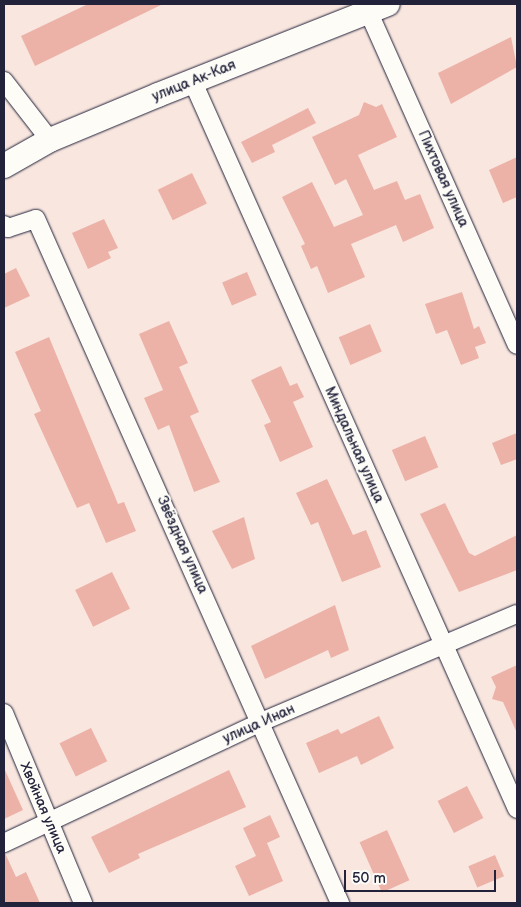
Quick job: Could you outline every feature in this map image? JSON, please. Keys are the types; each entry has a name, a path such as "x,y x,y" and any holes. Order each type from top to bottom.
{"main road":[{"name":"улица Ак-Кая","path":"4,166 50,140 192,80 379,8"}],"street":[{"name":"Пихтовая улица","path":"379,8 517,345"},
{"name":"Миндальная улица","path":"192,80 517,809"},
{"path":"4,81 50,140"},
{"name":"Звёздная улица","path":"4,225 8,228 36,219 340,903"},
{"name":"улица Инан","path":"4,843 48,824 261,722 517,614"},
{"name":"Хвойная улица","path":"4,713 48,824 84,903"}],"building":[{"path":"88,4 163,4 35,66 21,36"},
{"path":"511,37 517,67 451,104 438,73"},
{"path":"364,102 376,107 382,104 397,137 358,155 374,190 397,181 405,200 420,194 434,228 403,242 396,225 351,244 365,277 328,293 317,266 311,269 301,246 305,244 282,197 312,182 334,227 363,215 346,179 335,185 312,137 359,115"},
{"path":"308,108 316,123 272,145 275,152 252,163 241,142"},
{"path":"517,157 517,197 503,203 489,170"},
{"path":"192,173 207,204 173,220 158,190"},
{"path":"104,219 118,248 108,252 111,258 88,269 72,233"},
{"path":"16,268 30,296 4,308 4,274"},
{"path":"247,272 257,295 232,306 222,283"},
{"path":"462,292 474,329 479,326 486,343 475,347 479,358 461,365 447,330 436,334 425,304"},
{"path":"169,321 188,363 179,367 199,412 190,416 220,482 194,492 169,425 158,430 144,398 163,390 139,334"},
{"path":"370,324 382,352 350,365 339,337"},
{"path":"49,337 118,504 124,502 136,531 106,543 89,503 77,508 34,414 41,411 15,352"},
{"path":"281,366 290,386 297,383 304,397 293,402 313,447 280,462 264,425 271,422 251,380"},
{"path":"517,433 517,459 501,465 492,443"},
{"path":"425,436 438,467 405,481 392,450"},
{"path":"327,479 353,535 366,530 381,567 342,582 318,522 311,525 296,493"},
{"path":"445,503 469,553 475,556 517,535 517,570 459,592 420,514"},
{"path":"244,517 255,559 232,569 212,531"},
{"path":"112,572 130,609 93,627 75,590"},
{"path":"335,605 349,650 331,658 328,650 265,679 251,646"},
{"path":"517,665 517,733 503,702 492,699 496,687 491,677"},
{"path":"379,716 394,748 361,765 357,756 319,773 306,743 338,729 341,734"},
{"path":"91,728 107,761 76,777 60,743"},
{"path":"4,768 23,810 4,819"},
{"path":"229,770 246,807 138,854 140,858 109,873 91,837"},
{"path":"467,786 483,818 454,833 438,801"},
{"path":"270,815 280,837 267,843 283,881 249,896 235,866 256,856 243,828"},
{"path":"387,830 409,880 382,892 360,842"},
{"path":"5,853 16,877 26,872 40,903 4,903"},
{"path":"495,855 504,876 477,888 468,866"}]}
